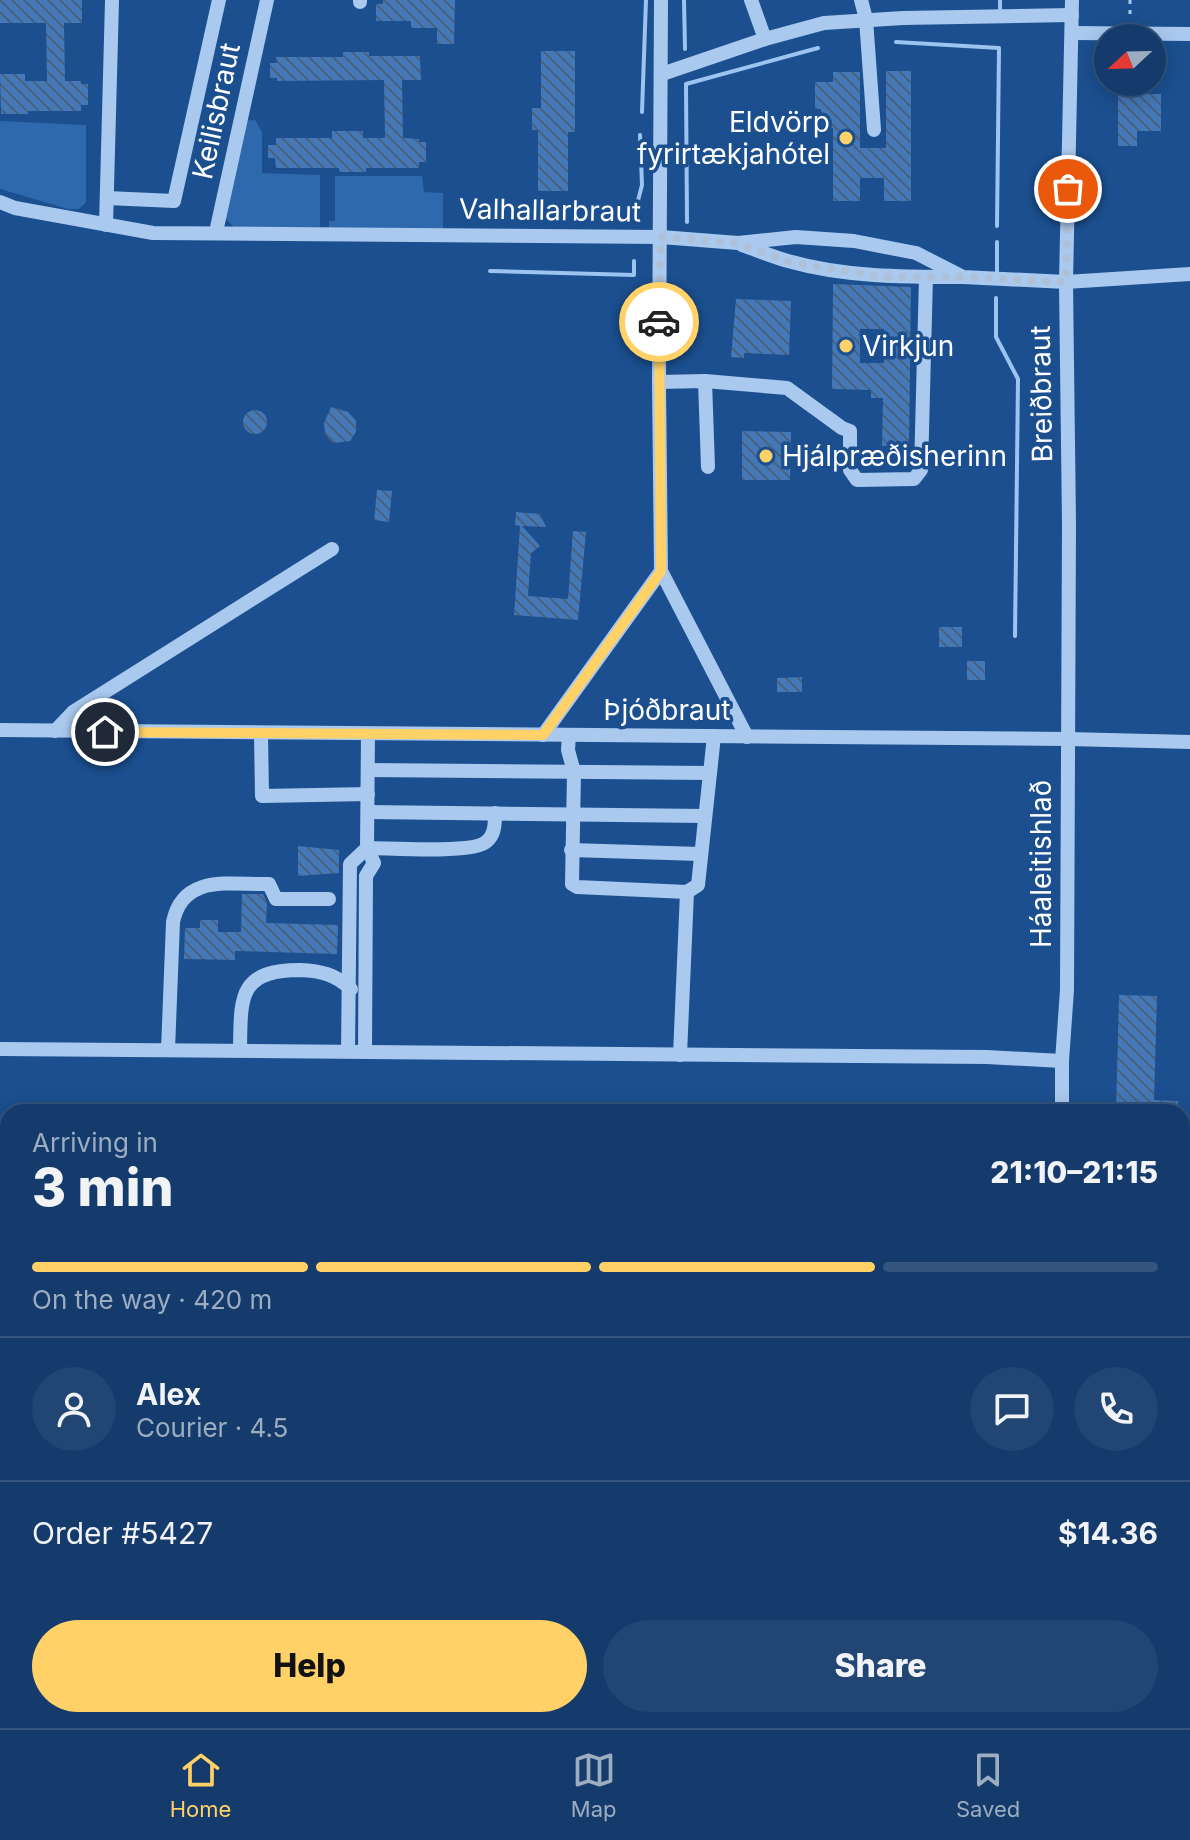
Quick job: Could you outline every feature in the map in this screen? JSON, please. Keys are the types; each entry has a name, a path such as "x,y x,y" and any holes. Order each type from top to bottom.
{"street":[{"path":"107,198 174,201 219,0"},
{"name":"Keilisbraut","path":"216,232 267,0"},
{"path":"661,0 661,571 747,737"},
{"path":"751,0 765,39"},
{"path":"861,0 866,19 874,130"},
{"path":"106,225 112,1"},
{"path":"662,74 765,39 824,23 1072,7"},
{"name":"Breiðbraut","path":"1068,739 1066,282 1072,7"},
{"path":"1072,33 1094,33"},
{"path":"1166,34 1190,34"},
{"name":"Valhallarbraut","path":"0,202 15,208 153,233 661,237 738,243 796,237 854,241 916,253 963,277 1066,282 1190,274"},
{"path":"738,243 789,262 840,271 882,277 963,277"},
{"path":"659,382 705,381 787,388 850,431 850,470 857,480 914,479 921,470 926,277"},
{"path":"705,381 708,467"},
{"path":"55,731 73,712 332,549"},
{"path":"543,735 661,571"},
{"name":"Þjóðbraut","path":"0,730 1190,742"},
{"path":"261,733 262,796 368,794"},
{"path":"365,1051 366,876 374,863 367,848 368,734"},
{"path":"569,735 568,750 574,772 572,884 577,887 687,892 698,885 714,736"},
{"name":"Háaleitishlað","path":"1062,1104 1067,990 1068,739"},
{"path":"368,770 710,773"},
{"path":"368,812 705,816"},
{"path":"348,1051 350,864 367,848 474,849 490,839 494,832 495,813"},
{"path":"571,850 700,854"},
{"path":"168,1050 173,922 175,911 187,893 206,885 269,884 276,899 329,899"},
{"path":"680,1055 687,892"},
{"path":"240,1050 243,1001 254,982 264,974 275,970 329,973 349,986 365,1004"},
{"path":"0,1049 987,1057 1062,1061"}],"path":[{"path":"1130,0 1130,24"}],"shaded area":[{"path":"255,120 262,132 262,173 320,175 320,227 234,227 224,217 222,202 231,130 240,121"},
{"path":"0,121 86,125 86,202 79,209 68,209 0,189"},
{"path":"335,176 422,176 424,192 443,193 443,229 329,228 329,221 335,221"}],"building":[{"path":"0,0 82,0 82,23 64,23 65,81 88,84 88,105 81,105 81,111 1,114 0,74 25,74 25,81 47,81 46,23 0,23"},
{"path":"383,0 455,0 454,44 437,44 437,28 411,28 411,21 376,21 376,4 383,4"},
{"path":"541,51 575,51 575,132 568,132 568,191 538,191 538,130 532,130 532,108 541,108"},
{"path":"343,52 369,52 369,56 420,56 421,80 402,80 403,138 426,142 426,162 419,162 419,168 366,168 366,172 339,172 339,168 276,168 275,158 268,158 268,145 276,145 276,138 332,138 332,131 363,131 363,138 385,138 384,80 277,81 277,78 270,78 270,63 277,63 276,57 343,57"},
{"name":"Eldvörp fyrirtækjahótel","path":"886,71 911,71 911,201 884,201 884,178 860,178 860,201 833,201 833,128 822,128 821,109 815,109 815,82 833,82 833,72 860,72 860,148 886,148"},
{"path":"1118,96 1161,96 1161,131 1137,131 1137,146 1118,146"},
{"name":"Virkjun","path":"833,284 911,287 909,446 882,446 883,398 871,398 871,390 832,389","holes":["860,329 884,329 884,363 860,363"]},
{"path":"736,299 791,301 789,355 744,353 744,358 731,357"},
{"path":"331,407 348,412 356,421 356,432 350,441 333,443 325,434 324,423"},
{"path":"255,410 264,413 267,422 264,431 255,434 246,431 243,422 246,413"},
{"name":"Hjálpræðisherinn","path":"742,431 791,432 790,480 742,480"},
{"path":"377,490 392,491 389,522 374,520"},
{"path":"516,512 540,514 546,527 522,526 540,546 531,553 528,596 568,599 573,531 586,532 578,620 514,615 520,526 515,525"},
{"path":"939,627 962,627 962,647 939,647"},
{"path":"967,661 985,661 985,680 967,680"},
{"path":"802,677 802,692 777,692 777,678"},
{"path":"298,846 339,850 339,873 298,876"},
{"path":"242,894 263,894 267,903 266,923 338,925 337,954 235,951 235,960 184,959 185,928 200,928 200,920 218,920 218,932 241,932"},
{"path":"1119,995 1157,996 1154,1100 1178,1101 1178,1104 1116,1104"}],"waterway":[{"path":"642,112 646,0"},
{"path":"684,0 685,49"},
{"path":"1000,0 1000,9"},
{"path":"896,42 999,48 997,226"},
{"path":"687,222 686,84 818,48"},
{"path":"633,220 642,185 640,135"},
{"path":"997,242 997,272"},
{"path":"490,271 634,275 634,261"},
{"path":"996,298 996,337 1018,379 1015,636"}],"way so far":[{"path":"659,322 661,237 738,243 789,262 882,277 1066,282 1068,189"}],"place":[{"name":"Eldvörp fyrirtækjahótel","path":"846,138"},
{"name":"Virkjun","path":"846,346"},
{"name":"Hjálpræðisherinn","path":"766,456"}],"route":[{"path":"105,732 543,735 661,571 659,322"}]}
